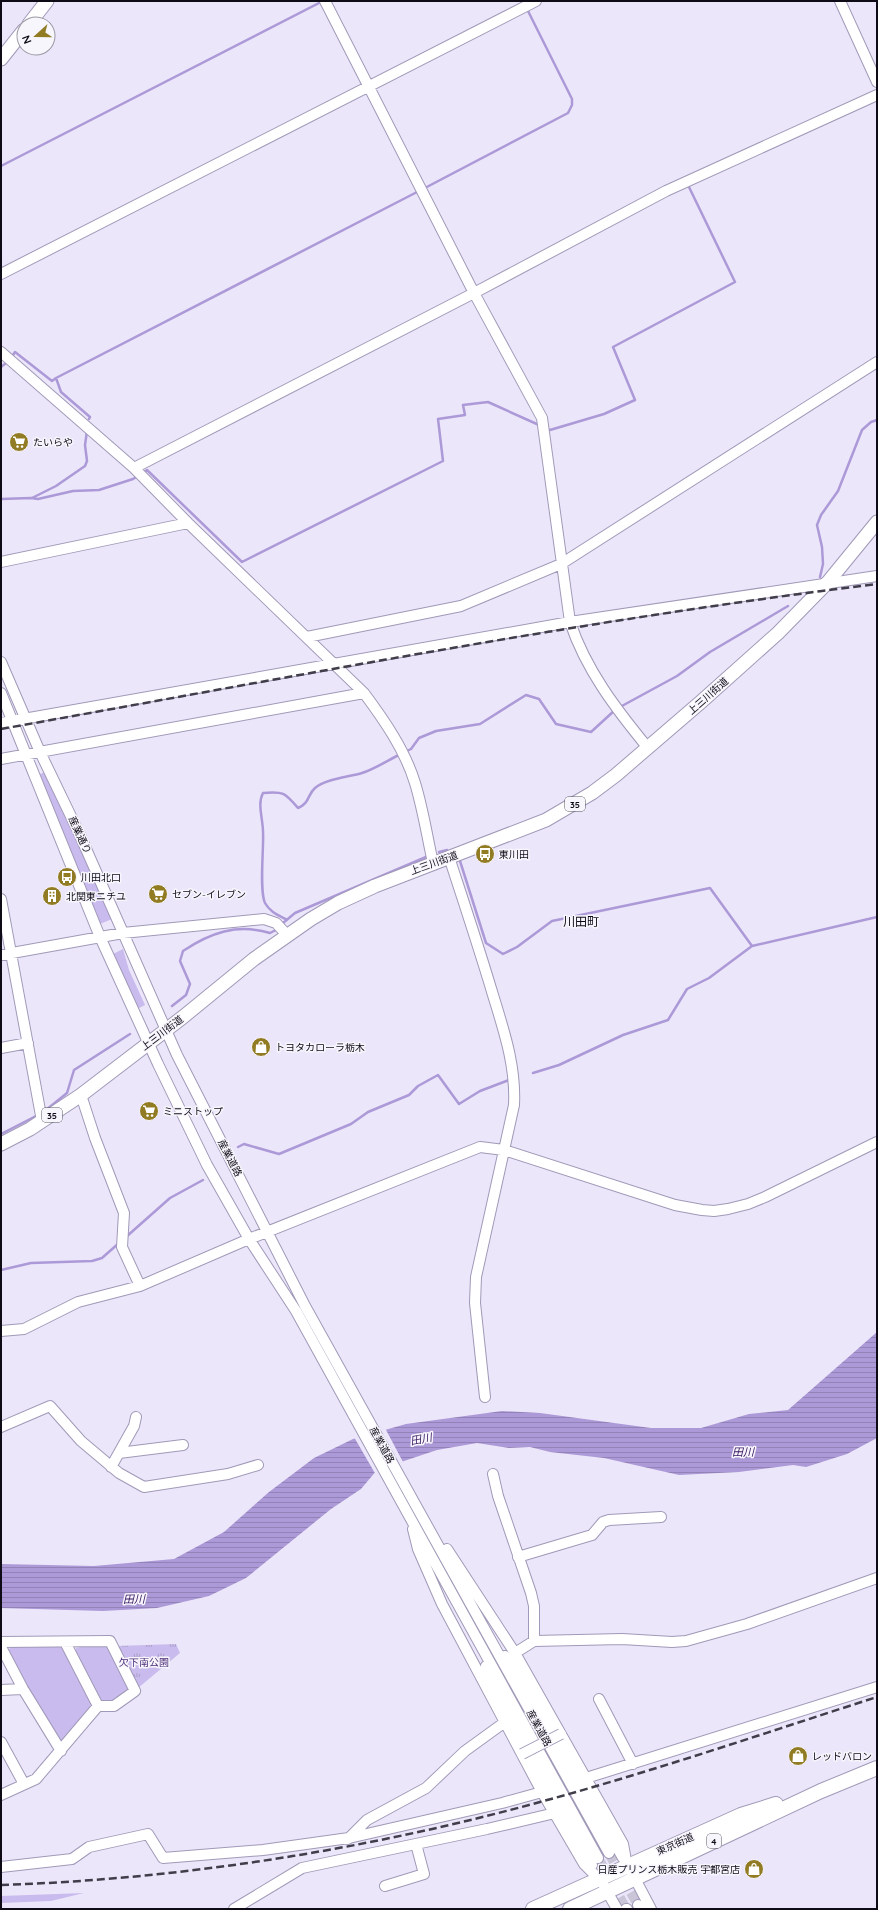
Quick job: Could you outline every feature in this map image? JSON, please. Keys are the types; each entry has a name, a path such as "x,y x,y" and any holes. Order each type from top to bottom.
{"highway":[{"name":"東京街道","path":"570,1909 821,1791 877,1768"},
{"name":"東京街道","path":"533,1909 741,1814 821,1791"}],"main road":[{"path":"35,16 47,1"},
{"path":"1,59 16,40"},
{"name":"上三川街道","path":"1,1144 42,1121 82,1095 254,959 324,911 356,894 555,816 604,784 755,656 828,582 877,522"}],"street":[{"path":"325,1 474,293 542,418 570,622 578,645 600,686 620,714 648,748"},
{"path":"840,1 877,82"},
{"path":"1,274 529,4"},
{"path":"134,468 474,293 666,191 877,95"},
{"path":"1,352 134,468 188,523 364,692 385,722 406,761 415,783 433,863"},
{"path":"307,637 461,606 561,564 877,362"},
{"path":"1,562 188,523"},
{"path":"1,722 334,662 570,622 828,582 877,576"},
{"name":"産業通り","path":"1,662 40,752 79,833 166,1030"},
{"path":"1,759 364,692"},
{"name":"産業通り","path":"1,693 100,937 148,1043"},
{"path":"449,857 482,957 512,1061 515,1081 514,1105 476,1277 475,1302 485,1397"},
{"path":"1,899 6,954 28,1043 42,1121"},
{"path":"6,954 123,933 264,918 276,923 287,935"},
{"name":"産業道路","path":"166,1030 305,1306 406,1488 412,1509 469,1612 609,1854"},
{"path":"1,1048 28,1043"},
{"name":"産業道路","path":"148,1043 207,1165 249,1239 296,1311 397,1493 412,1509"},
{"path":"82,1095 95,1138 124,1212 122,1247 140,1286"},
{"path":"1,1331 24,1329 78,1302 140,1286 268,1231 480,1147 504,1150 675,1205 714,1211 728,1210 765,1197 877,1142"},
{"path":"1,1427 50,1406 81,1441 111,1467 144,1487 228,1474 258,1465"},
{"path":"111,1467 134,1426 136,1416"},
{"path":"119,1454 182,1445"},
{"path":"493,1474 498,1496 531,1593 534,1606 534,1641"},
{"path":"412,1509 515,1653 623,1844 627,1866"},
{"path":"412,1509 418,1549 442,1604 542,1792 584,1864 599,1879"},
{"path":"518,1557 592,1535 603,1522 609,1520 661,1517"},
{"path":"515,1653 534,1641 622,1639 672,1642 686,1641 747,1624 877,1578"},
{"path":"469,1612 518,1675 651,1909"},
{"path":"469,1612 496,1688 599,1879 617,1909"},
{"name":"産業道路","path":"469,1612 598,1858"},
{"path":"1,1642 110,1641 135,1691 114,1706 98,1706 36,1779 1,1795"},
{"path":"65,1642 98,1706"},
{"path":"1,1647 23,1689 60,1751"},
{"path":"586,1778 877,1687"},
{"path":"1,1690 23,1689"},
{"path":"599,1699 633,1764"},
{"path":"348,1838 367,1820 426,1788 465,1751 505,1722"},
{"path":"522,1754 561,1734"},
{"path":"1,1742 24,1784"},
{"path":"1,1866 72,1859 89,1847 148,1834 162,1858 263,1850 348,1838 502,1803 542,1792"},
{"path":"234,1909 302,1868 555,1813"},
{"path":"385,1886 424,1874 416,1844"}],"green space":[{"path":"45,772 81,848 112,919 100,924 69,851 40,774"},
{"path":"123,949 129,970 145,1005 137,1009 113,954"},
{"name":"欠下南公園","path":"176,1644 180,1653 138,1688 116,1646"},
{"path":"12,1645 62,1647 66,1651 93,1707 63,1743 58,1743 8,1651"},
{"path":"86,1646 107,1646 111,1649 129,1690 118,1698 108,1702 99,1700 75,1654 76,1648"},
{"path":"84,1893 51,1901 1,1903 1,1896"}],"water":[{"name":"田川","path":"877,1332 877,1438 847,1454 806,1467 793,1465 739,1472 679,1475 604,1458 550,1452 530,1447 509,1448 477,1443 437,1450 377,1470 361,1489 331,1509 246,1578 209,1596 157,1608 103,1611 1,1608 1,1564 94,1566 174,1559 224,1532 269,1492 314,1458 353,1439 406,1424 502,1411 540,1413 651,1428 701,1428 749,1414 788,1410"}],"pier":[{"path":"385,1428 403,1462 378,1472 376,1475 354,1437"}],"waterway":[{"path":"1,166 323,1"},
{"path":"423,189 568,113 572,105 572,99 527,9"},
{"path":"546,428 550,430 604,414 635,400 613,347 735,282 688,185"},
{"path":"89,419 90,417 61,392 56,378 419,191"},
{"path":"13,355 15,352 52,381 56,378"},
{"path":"1,367 6,363"},
{"path":"143,473 147,470 242,562 443,461 438,419 465,415 463,405 488,402 539,425"},
{"path":"820,577 823,564 822,547 817,525 821,515 838,491 862,430 871,422 877,420"},
{"path":"32,498 56,486 85,466 87,461 85,445 87,431"},
{"path":"1,499 38,499 73,491 99,490 138,476"},
{"path":"620,707 677,676 710,652 788,606"},
{"path":"405,752 411,749 419,738 436,731 480,724 526,695 539,699 556,724 591,732 615,710"},
{"path":"287,920 269,909 263,897 263,832 260,807 263,793 276,792 284,794 298,808 305,804 312,791 319,785 331,780 367,771 401,754"},
{"path":"439,852 447,850"},
{"path":"283,923 295,913 426,857"},
{"path":"460,861 486,943 503,954 517,947 552,921 710,888 752,946 877,917"},
{"path":"172,1006 186,995 190,984 180,961 183,951 203,939 224,932 246,929 270,933 276,930"},
{"path":"533,1073 559,1065 623,1035 668,1020 687,989 709,978 752,946"},
{"path":"46,1110 67,1093 74,1070 130,1034"},
{"path":"238,1147 244,1144 279,1154 351,1124 368,1112 409,1095 418,1086 438,1075 459,1104 480,1091 509,1080"},
{"path":"1,1134 36,1116"},
{"path":"126,1237 170,1198 203,1180"},
{"path":"1,1270 31,1263 92,1261 102,1258 119,1243"}],"tunnel":[{"path":"609,1853 638,1905"},
{"path":"598,1858 626,1909"}],"railway":[{"path":"1,729 438,650 767,598 877,584"},
{"path":"1,1885 69,1882 205,1869 340,1848 407,1834 474,1819 625,1778 877,1697"}],"place":[{"name":"たいらや","path":"19,442"},
{"name":"東川田","path":"485,854"},
{"name":"川田北口","path":"67,877"},
{"name":"セブン-イレブン","path":"158,894"},
{"name":"北関東ニチユ","path":"52,896"},
{"name":"トヨタカローラ栃木","path":"261,1047"},
{"name":"ミニストップ","path":"149,1111"},
{"name":"レッドバロン","path":"798,1756"},
{"name":"日産プリンス栃木販売 宇都宮店","path":"754,1869"}],"district":[{"name":"川田町","path":"581,921"}]}
